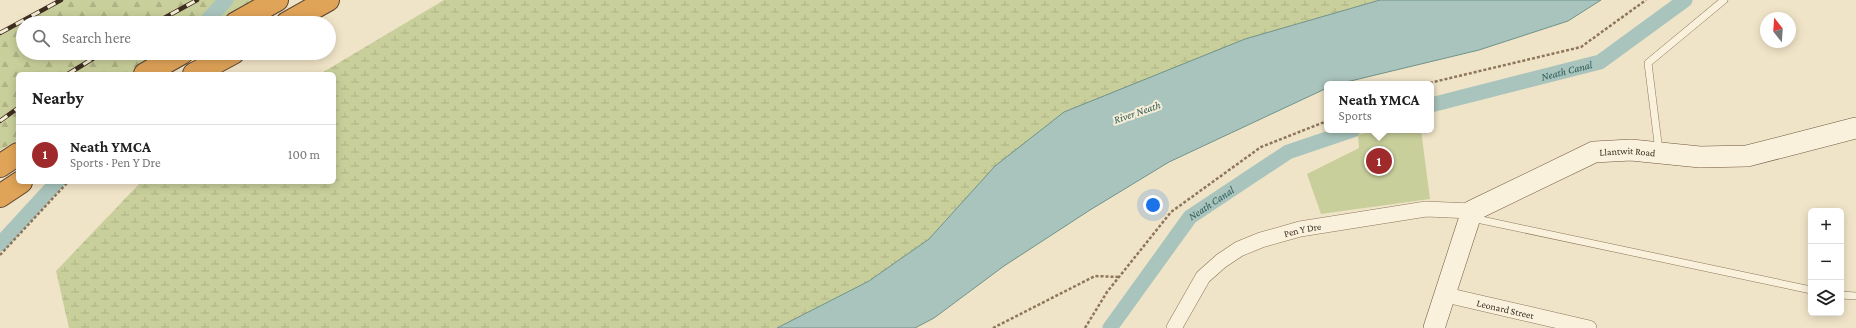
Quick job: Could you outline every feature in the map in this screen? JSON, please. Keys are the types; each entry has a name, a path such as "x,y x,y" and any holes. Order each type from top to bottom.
{"highway":[{"path":"248,16 277,0"},
{"path":"299,16 328,0"},
{"path":"148,72 169,60"},
{"path":"198,72 220,60"},
{"path":"0,166 16,155"},
{"path":"0,196 18,184"}],"main road":[{"name":"Llantwit Road","path":"1471,214 1594,152 1632,150 1700,157 1747,156 1856,128"},
{"path":"1434,328 1446,295 1471,214"}],"street":[{"name":"Pen Y Dre","path":"1174,328 1203,277 1221,261 1239,249 1260,240 1300,229 1426,209 1471,214"},
{"name":"Leonard Street","path":"1446,295 1589,328"}],"lane":[{"path":"1659,153 1648,62 1724,0"},
{"path":"1471,214 1808,289"},
{"path":"1844,295 1856,296"}],"path":[{"path":"1434,82 1581,47 1646,0"},
{"path":"1085,328 1107,292 1172,212 1261,147 1324,122"},
{"path":"0,255 66,184"},
{"path":"993,328 1095,276 1119,277"}],"green space":[{"path":"56,0 260,0 232,16 33,16 57,2"},
{"path":"444,0 1380,0 1245,39 995,166 929,239 869,281 777,328 69,328 56,271 139,184 336,184 336,72 323,72"},
{"path":"16,26 16,60 156,60 135,72 16,72 16,141 0,150 0,35"},
{"path":"1365,133 1421,133 1430,199 1321,214 1307,174 1359,148 1358,135"}],"water":[{"name":"River Neath","path":"1380,0 1601,0 1568,21 1479,50 1350,81 1324,81 1324,89 1169,162 1090,210 1004,266 934,318 915,328 777,328 869,281 929,239 995,166 1064,112 1245,39"}],"waterway":[{"path":"211,16 226,0"},
{"name":"Neath Canal","path":"1434,104 1600,62 1685,0"},
{"name":"Neath Canal","path":"1110,328 1190,217 1288,152 1344,133"},
{"path":"0,244 55,184"}],"railway":[{"path":"31,16 61,0"},
{"path":"168,16 197,0"},
{"path":"0,33 16,24"},
{"path":"71,72 91,60"},
{"path":"0,121 16,109"}],"place":[{"name":"Neath YMCA","path":"1379,161"}]}
